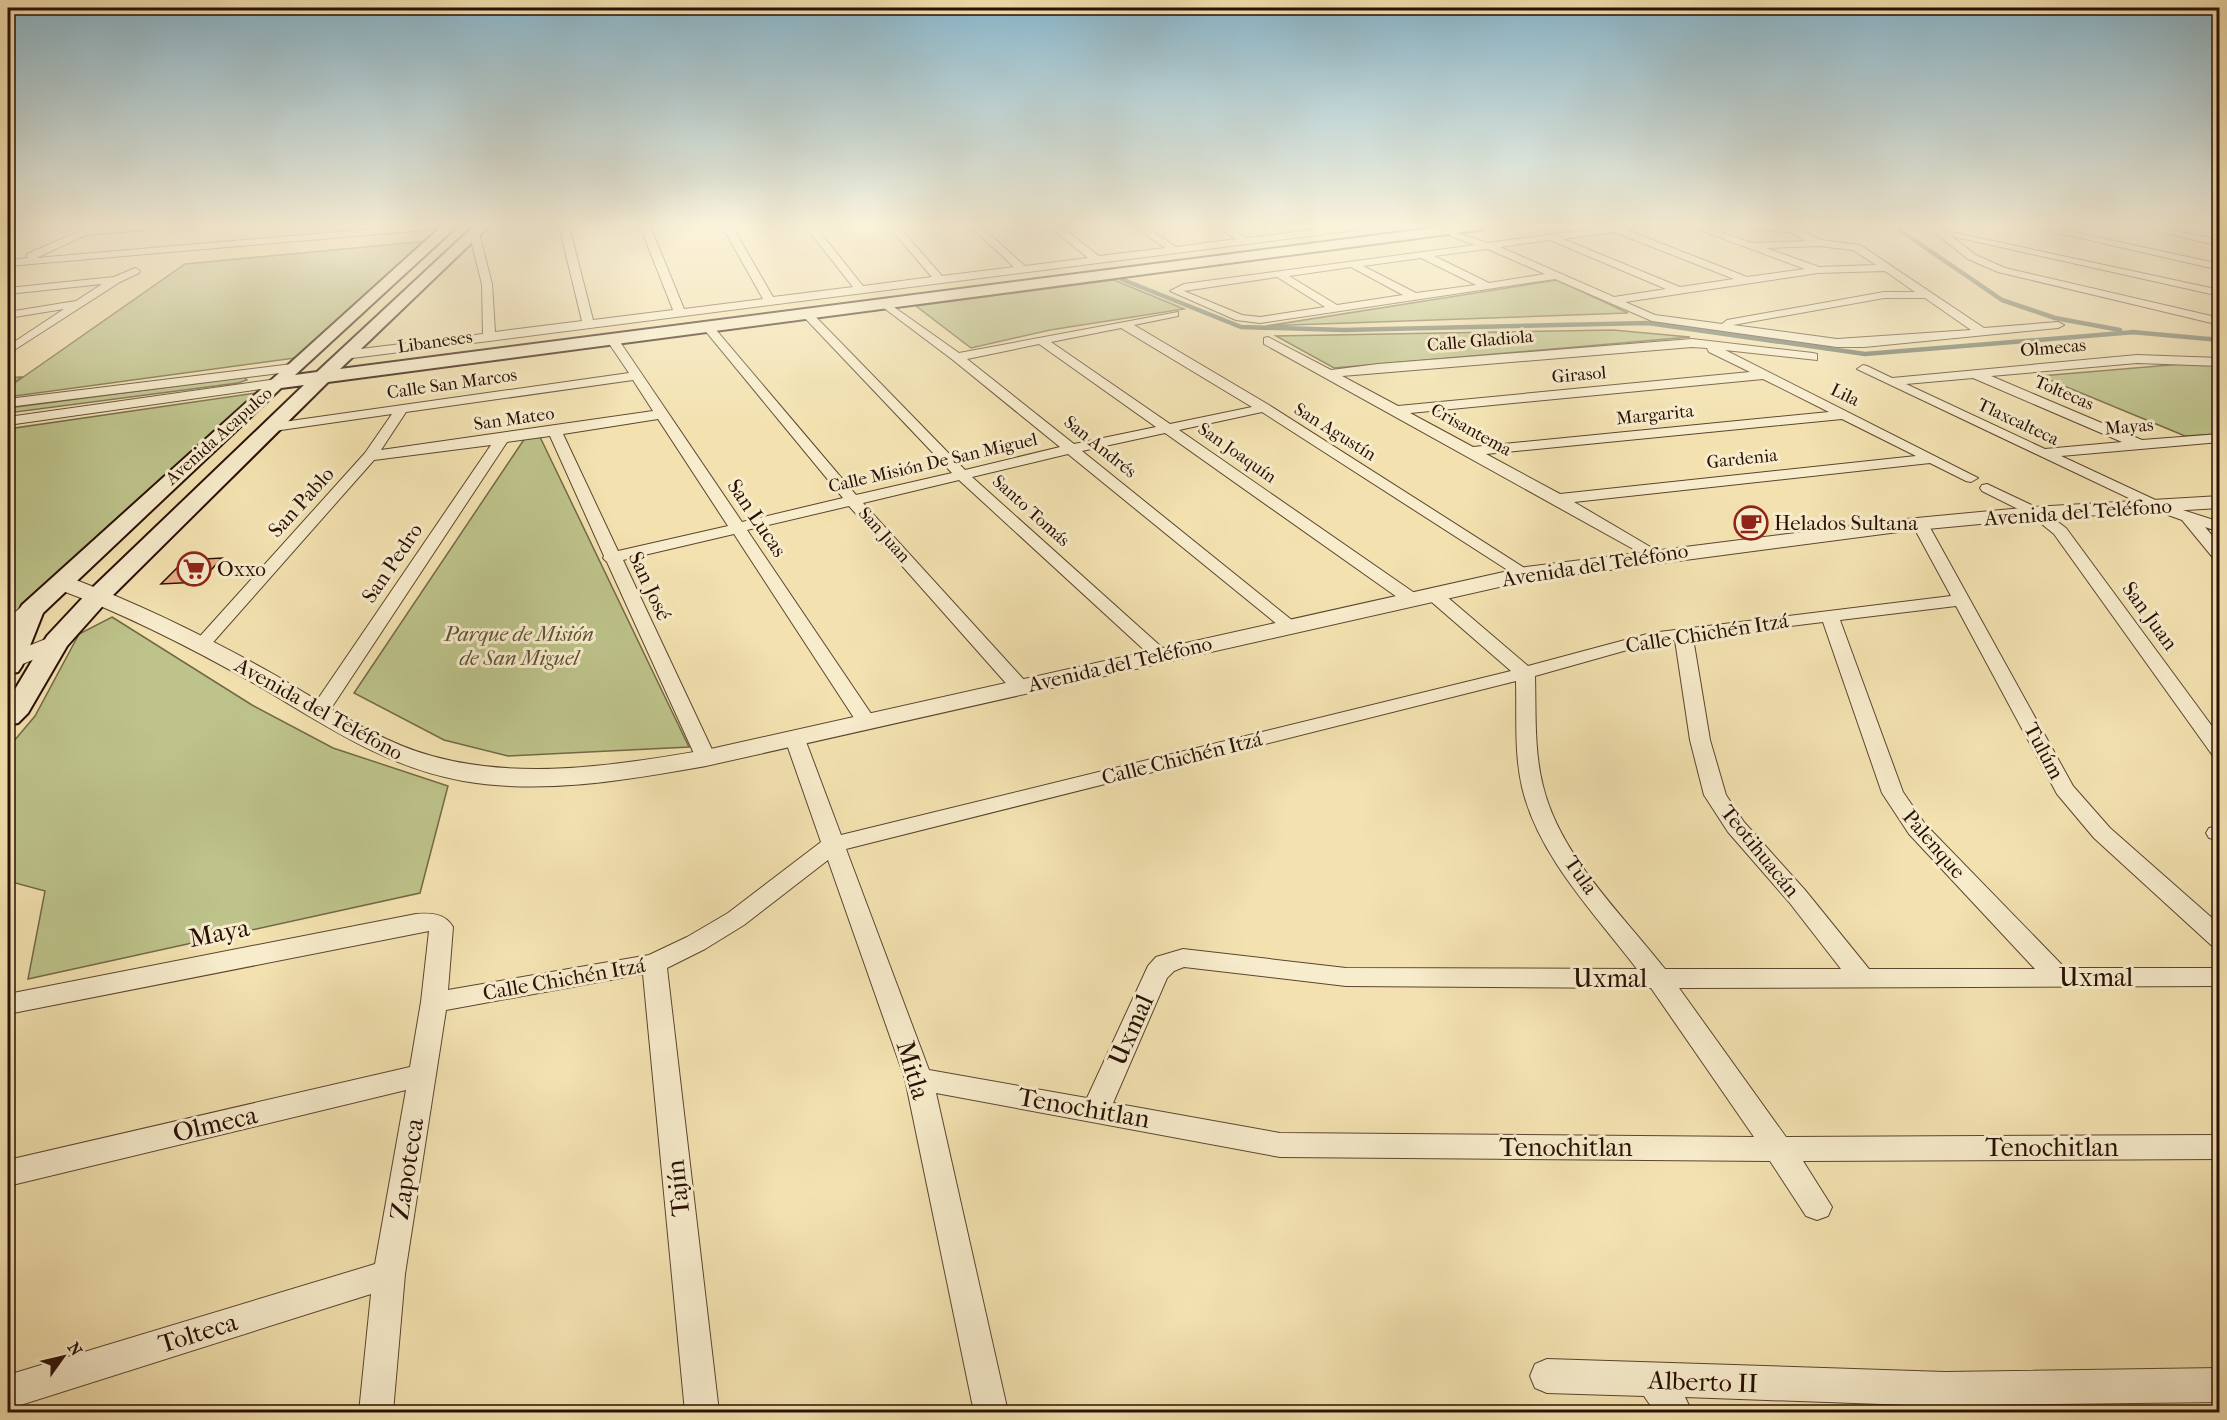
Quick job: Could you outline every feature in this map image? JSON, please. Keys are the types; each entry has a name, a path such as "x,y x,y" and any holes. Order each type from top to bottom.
{"main road":[{"name":"Avenida Acapulco","path":"8,664 32,610 377,292"},
{"path":"378,292 381,300 407,296"},
{"name":"Avenida Acapulco","path":"8,717 18,706 56,642 99,595 411,292"},
{"name":"Libaneses","path":"334,366 518,338 886,292"},
{"name":"Libaneses","path":"334,366 612,339 965,292"},
{"path":"292,368 334,366"},
{"path":"277,383 334,366"}],"street":[{"path":"8,351 97,292"},
{"path":"489,337 490,292"},
{"path":"580,292 588,324"},
{"path":"672,292 680,313"},
{"path":"765,292 770,301"},
{"name":"Libaneses","path":"334,366 489,337 518,338 588,324 836,292"},
{"path":"1178,292 1246,320 1268,319 1445,292"},
{"path":"1309,292 1336,309"},
{"path":"1405,292 1414,297"},
{"path":"1591,292 1646,316 1837,343 1864,343 2058,325"},
{"path":"1611,301 1671,292"},
{"path":"1922,292 1982,332"},
{"path":"2092,292 2220,322"},
{"path":"1713,326 1877,297 1926,295"},
{"path":"8,315 82,302"},
{"name":"San Andrés","path":"884,303 957,357 1289,625"},
{"name":"Santo Tomás","path":"806,313 963,476 1160,655"},
{"path":"957,357 1174,314"},
{"name":"San Agustín","path":"1123,324 1264,408 1526,574"},
{"name":"San Juan","path":"707,326 854,502 1019,686"},
{"path":"8,341 26,338"},
{"name":"San Lucas","path":"612,339 866,721"},
{"name":"San Joaquín","path":"1041,340 1167,428 1421,596"},
{"name":"Crisantema","path":"1268,341 1399,410 1653,555"},
{"name":"Calle Gladiola","path":"1332,374 1612,349 1704,344 1814,357"},
{"name":"Lila","path":"1704,344 1841,415 1971,478"},
{"name":"Olmecas","path":"1890,382 2137,359 2220,362"},
{"path":"8,403 292,368"},
{"name":"Tlaxcalteca","path":"1863,369 2159,507 2220,527"},
{"name":"Toltecas","path":"1975,374 2139,444"},
{"name":"Girasol","path":"1399,410 1762,375"},
{"name":"Calle San Marcos","path":"274,427 636,376"},
{"path":"8,421 277,383"},
{"name":"Calle Misión De San Miguel","path":"612,558 1071,450 1264,408"},
{"name":"San Pablo","path":"202,644 370,456 402,410"},
{"name":"San Mateo","path":"370,456 555,432 662,414"},
{"name":"Margarita","path":"1472,451 1841,415"},
{"name":"San José","path":"555,432 706,758"},
{"name":"Mayas","path":"2042,454 2220,438"},
{"name":"San Pedro","path":"318,712 502,439"},
{"name":"Gardenia","path":"1558,499 1929,459"},
{"path":"1988,488 2037,513"},
{"name":"Avenida del Teléfono","path":"63,583 99,595 202,644 318,712 407,758 497,778 542,779 619,773 706,758 1289,625 1526,574 1653,555 1920,524 2037,513 2220,502"},
{"name":"San Juan","path":"2037,513 2060,531 2220,752"},
{"path":"2188,516 2220,556"},
{"name":"Tulúm","path":"1920,524 2064,789 2102,833 2220,939"},
{"path":"1421,596 1525,673"},
{"name":"Calle Chichén Itzá","path":"434,1002 654,963 696,943 736,919 832,846 1525,673 1651,638 1963,600"},
{"path":"8,631 32,610"},
{"name":"Palenque","path":"1829,615 1893,794 1917,829 2058,976"},
{"name":"Teotihuacán","path":"1683,633 1700,740 1715,795 1736,827 1797,896 1862,979"},
{"path":"8,664 56,642"},
{"name":"Tula","path":"1525,673 1531,774 1536,798 1548,828 1582,879 1658,978 1816,1207"},
{"name":"Mitla","path":"795,739 832,846 919,1079 991,1413"},
{"name":"Maya","path":"8,1004 416,923 432,922 441,927"},
{"name":"Zapoteca","path":"376,1413 390,1274 434,1002 441,927"},
{"name":"Uxmal","path":"1096,1110 1157,973 1165,964 1183,958 1347,978 2220,977"},
{"name":"Tajín","path":"654,963 702,1413"},
{"name":"Olmeca","path":"8,1173 423,1075"},
{"name":"Tenochitlan","path":"919,1079 1280,1145 1778,1149 2220,1147"},
{"name":"Tolteca","path":"8,1392 390,1274"},
{"name":"Alberto II","path":"1547,1376 1653,1380 1955,1401 2220,1385"},
{"path":"1653,1380 1675,1413"}],"green space":[{"path":"145,292 381,292 310,356 8,397 8,378 21,377 9,387"},
{"path":"1021,292 1144,292 1184,309 1050,330 971,348 916,306"},
{"path":"1479,292 1583,292 1628,313 1266,326"},
{"path":"1613,330 1690,337 1334,368 1276,336"},
{"path":"2182,364 2219,365 2219,434 2185,436 2040,376"},
{"path":"244,377 247,380 238,383 8,413 8,408"},
{"path":"269,391 8,619 8,429"},
{"name":"Parque de Misión de San Miguel","path":"540,437 689,747 508,756 444,740 354,693 525,438"},
{"path":"112,617 252,705 333,748 448,786 420,893 28,979 45,891 8,881 8,748 35,716 79,634"}],"building":[{"name":"Oxxo","path":"222,558 200,582 161,584 185,560"}],"waterway":[{"path":"1154,292 1241,327 1344,330 1648,323 1865,354 2133,332"},
{"path":"1991,292 2002,300 2055,318 2120,330"},
{"path":"2133,332 2220,340"}],"place":[{"name":"Helados Sultana","path":"1751,523"},
{"name":"Oxxo","path":"194,569"}]}
